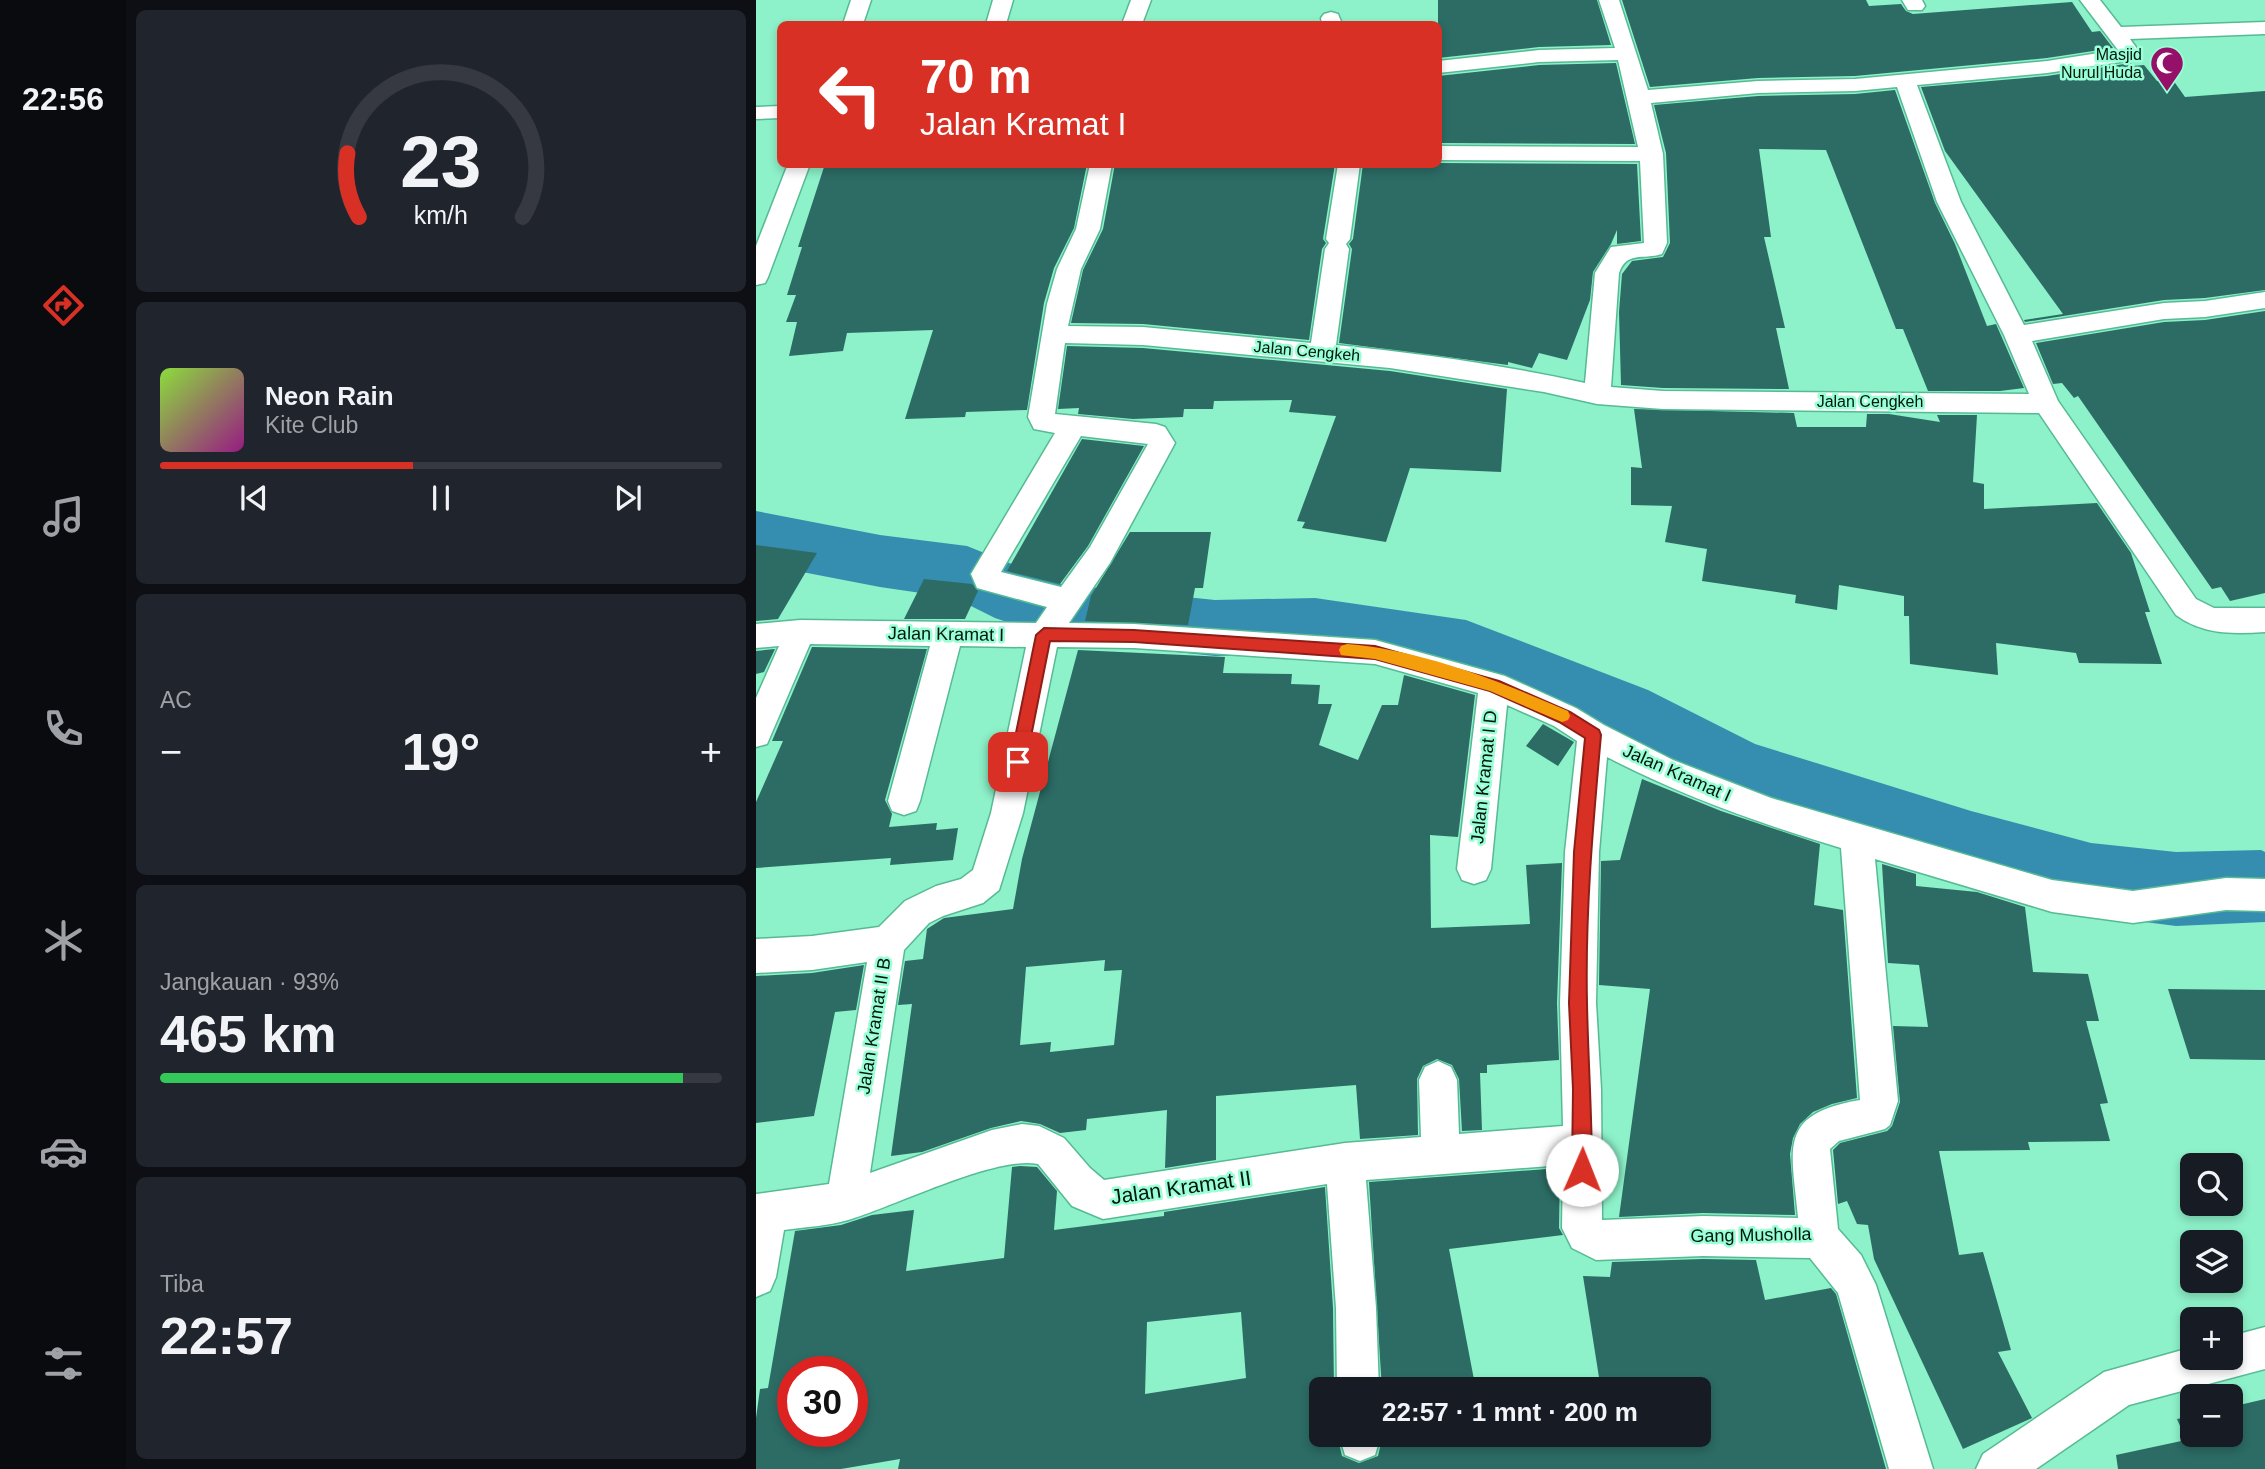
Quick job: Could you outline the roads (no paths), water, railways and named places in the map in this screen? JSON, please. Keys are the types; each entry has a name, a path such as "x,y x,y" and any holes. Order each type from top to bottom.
{"street":[{"path":"854,21 861,0"},
{"path":"997,21 1003,0"},
{"path":"1133,21 1141,0"},
{"path":"1597,395 1607,273 1612,258 1623,251 1655,247 1652,154 1641,97 1609,0"},
{"path":"1641,97 1758,87 1855,85 2033,69 2127,55 2128,50 2090,0"},
{"path":"2114,33 2265,28"},
{"path":"1442,67 1539,56 1628,54"},
{"path":"1905,80 1950,202 2017,335 2046,404 2186,607 2208,620 2265,620"},
{"path":"756,113 777,112"},
{"path":"1442,153 1652,154"},
{"path":"756,277 797,168"},
{"path":"888,942 917,912 936,902 971,892 987,880 1007,813 1057,616 1100,555 1162,443 1156,434 1044,422 1041,417 1053,334 1064,285 1088,229 1100,168"},
{"path":"1322,353 1348,168"},
{"path":"2017,335 2164,311 2205,309 2265,300"},
{"name":"Jalan Cengkeh","path":"1053,334 1143,335 1434,365 1597,395 1741,402 2046,404"},
{"path":"1057,616 988,580 985,574 1073,426"},
{"name":"Jalan Kramat I","path":"756,636 800,632 948,635 1057,616 1134,636 1375,652 1494,685 1564,717 1662,770 1769,812 2052,896 2133,907 2226,894 2265,895"},
{"path":"756,734 800,632"},
{"path":"904,801 948,635"},
{"name":"Jalan Kramat I D","path":"1474,869 1494,685"},
{"path":"1583,1144 1578,1003 1582,852 1593,735"},
{"name":"Gang Musholla","path":"1583,1144 1580,1221 1586,1234 1596,1240 1703,1236 1819,1238 1811,1144 1818,1130 1832,1124 1872,1116 1877,1112 1879,1101 1857,839"},
{"name":"Jalan Kramat II B","path":"756,956 812,953 888,942 846,1201"},
{"path":"1438,1080 1441,1155"},
{"name":"Jalan Kramat II","path":"762,1213 846,1201 992,1149 1022,1143 1039,1145 1051,1151 1086,1192 1103,1199 1345,1162 1583,1144"},
{"path":"1345,1162 1356,1308 1358,1377"},
{"path":"756,1277 762,1213"},
{"path":"1819,1238 1847,1269 1856,1285 1911,1469"},
{"path":"2243,1354 2265,1348"},
{"path":"1998,1469 2119,1387 2184,1370"}],"waterway":[{"path":"756,537 880,561 967,573 1019,599 1061,612 1215,628 1315,626 1466,649 1622,712 1706,757 1741,772 1971,846 2091,879 2176,889 2261,887"}],"place":[{"name":"Masjid Nurul Huda","path":"2167,93"}]}
